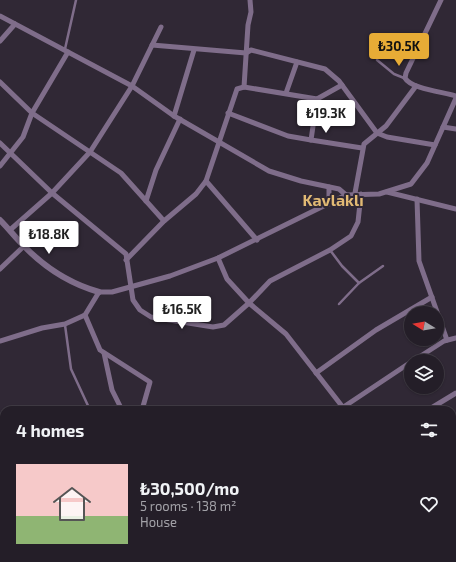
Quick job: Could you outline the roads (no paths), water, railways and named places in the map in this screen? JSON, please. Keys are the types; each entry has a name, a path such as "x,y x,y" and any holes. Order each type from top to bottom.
{"street":[{"path":"244,87 248,25 251,12 250,0"},
{"path":"0,220 24,246 59,274 85,288 99,292 112,292 170,276 218,258 346,195 354,193 379,194 411,184 427,163 456,97 416,86 408,82 405,78 440,0"},
{"path":"0,16 132,86 174,116 269,171 301,182 343,191 346,195"},
{"path":"0,41 15,24"},
{"path":"10,230 52,192 90,152 132,86 161,27"},
{"path":"152,45 194,50 246,53 251,50 325,69 340,81 377,132 387,137 435,145"},
{"path":"174,116 194,50"},
{"path":"0,166 23,137 32,113 66,51"},
{"path":"286,93 297,62"},
{"path":"0,82 32,113 121,173 164,221"},
{"path":"126,260 164,221 196,194 206,181 237,89 244,87 317,99 342,85"},
{"path":"354,193 362,148 377,132 390,123 416,86"},
{"path":"311,140 317,99"},
{"path":"228,113 288,136 362,148"},
{"path":"146,201 156,170 180,119"},
{"path":"443,127 456,129"},
{"path":"0,143 52,192 126,254 132,300 140,310 151,317 213,327 224,325 249,303 270,281 346,241 355,230 360,215 361,194"},
{"path":"206,181 256,240"},
{"path":"329,187 329,204"},
{"path":"386,192 456,209"},
{"path":"417,199 419,261 447,340"},
{"path":"0,269 24,246"},
{"path":"218,258 227,279 249,303 286,334 341,406"},
{"path":"0,341 36,330 65,324 85,315 99,292"},
{"path":"316,372 376,330 432,298"},
{"path":"85,315 100,350 150,382 143,406"},
{"path":"425,354 447,340 456,338"},
{"path":"104,353 112,390 120,406"},
{"path":"347,406 404,367"},
{"path":"435,406 456,393"}],"lane":[{"path":"66,51 76,0"},
{"path":"377,60 394,74 405,78"},
{"path":"330,250 342,266 359,283"},
{"path":"339,304 359,283 383,266"},
{"path":"65,324 71,368 88,406"}],"district":[{"name":"Kavlaklı","path":"333,200"}]}
